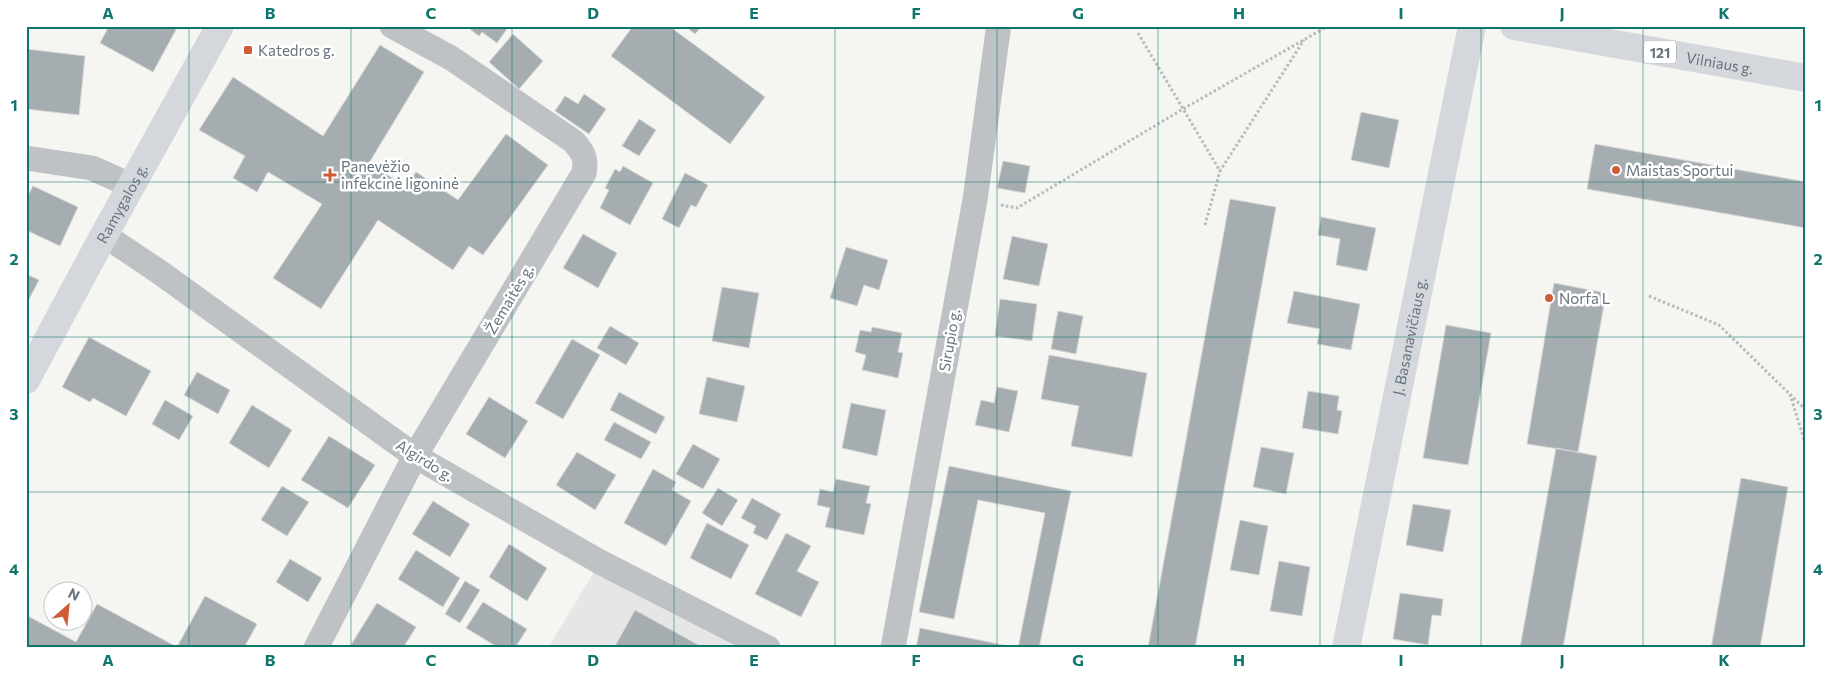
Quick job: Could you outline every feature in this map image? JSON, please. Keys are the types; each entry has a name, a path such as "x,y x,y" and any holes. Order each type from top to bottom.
{"main road":[{"name":"Ramygalos g.","path":"26,380 220,26"},
{"name":"J. Basanavičiaus g.","path":"1346,648 1472,26"},
{"name":"Vilniaus g.","path":"1514,26 1806,78"}],"street":[{"name":"Žemaitės g.","path":"316,648 415,456 584,173 586,162 584,153 573,141 451,58 392,26"},
{"name":"Sirupio g.","path":"893,648 975,200 998,30"},
{"path":"26,158 92,168 132,186"},
{"name":"Algirdo g.","path":"104,235 158,271 415,456 600,562 768,648"}],"path":[{"path":"975,200 1017,208 1183,109 1328,26"},
{"path":"1138,32 1220,171"},
{"path":"1205,225 1220,171 1304,40"},
{"path":"1649,296 1719,325 1806,410"},
{"path":"1790,394 1806,446"}],"shaded area":[{"path":"600,562 768,648 548,648"}],"building":[{"path":"109,26 178,26 153,72 100,43"},
{"path":"466,26 509,26 497,43 482,32 479,36"},
{"path":"633,26 669,26 765,97 730,144 611,56"},
{"path":"685,26 702,26 695,34"},
{"path":"513,34 543,61 519,89 489,62"},
{"name":"Panevėžio infekcinė ligoninė","path":"380,45 424,72 369,163 406,187 416,172 458,200 506,134 548,165 483,255 469,246 453,270 378,220 321,309 273,278 322,204 268,172 257,192 233,178 245,156 199,130 233,77 323,136"},
{"path":"26,49 85,56 79,115 26,109"},
{"path":"584,94 606,109 589,134 555,111 565,96 578,104"},
{"path":"1361,112 1399,120 1389,168 1351,160"},
{"path":"639,119 656,130 639,156 622,146"},
{"path":"1595,144 1806,182 1806,228 1587,189"},
{"path":"1003,161 1030,166 1025,193 997,188"},
{"path":"623,166 653,183 630,225 600,208 609,190 605,188 615,169 620,172"},
{"path":"685,173 708,185 696,207 691,205 679,228 662,219"},
{"path":"33,186 78,207 60,246 26,230 26,199"},
{"path":"1230,199 1276,207 1195,648 1148,648"},
{"path":"1321,217 1376,228 1367,271 1336,265 1340,239 1318,235"},
{"path":"583,234 617,253 598,288 563,268"},
{"path":"1012,236 1048,244 1039,286 1003,279"},
{"path":"846,247 888,260 879,290 864,285 857,306 830,298"},
{"path":"26,274 39,280 26,305"},
{"path":"1554,283 1606,293 1578,452 1527,444"},
{"path":"722,287 759,293 749,348 712,341"},
{"path":"1294,291 1360,304 1351,350 1317,344 1320,329 1287,323"},
{"path":"1000,299 1037,304 1032,341 995,336"},
{"path":"1058,311 1083,316 1076,354 1051,349"},
{"path":"1446,325 1491,333 1468,465 1423,458"},
{"path":"610,326 639,343 626,365 597,348"},
{"path":"872,327 902,333 898,352 903,353 898,378 862,370 866,355 855,352 860,330 871,332"},
{"path":"89,337 151,371 126,416 93,398 90,402 62,387"},
{"path":"572,339 600,355 563,419 535,403"},
{"path":"1049,355 1147,373 1132,457 1071,446 1079,406 1041,399"},
{"path":"197,372 230,390 218,414 184,395"},
{"path":"707,377 745,386 737,422 699,414"},
{"path":"997,387 1018,391 1009,432 975,425 981,400 994,403"},
{"path":"1308,391 1339,396 1337,410 1342,411 1338,434 1302,428"},
{"path":"619,392 665,417 656,434 610,410"},
{"path":"489,397 528,421 505,458 466,434"},
{"path":"165,400 193,416 179,440 152,424"},
{"path":"851,403 886,410 877,456 842,448"},
{"path":"252,405 292,430 269,468 229,443"},
{"path":"614,422 651,442 641,459 604,440"},
{"path":"329,436 375,465 348,508 301,480"},
{"path":"693,444 720,459 703,489 676,474"},
{"path":"1261,447 1294,453 1286,494 1253,487"},
{"path":"1556,448 1597,456 1563,648 1520,648"},
{"path":"577,452 616,475 595,510 556,485"},
{"path":"949,466 1071,491 1039,648 1018,648 1045,513 978,500 954,619 919,612"},
{"path":"653,469 676,482 672,490 691,501 666,546 624,523"},
{"path":"1741,478 1788,487 1760,648 1711,648"},
{"path":"836,479 870,486 866,503 871,504 864,535 825,527 830,508 817,505 820,489 833,492"},
{"path":"282,486 309,502 287,536 261,520"},
{"path":"718,488 738,500 722,526 702,513"},
{"path":"752,498 781,514 767,540 753,533 756,526 741,518"},
{"path":"433,501 470,524 450,557 412,534"},
{"path":"1413,504 1451,510 1443,552 1406,545"},
{"path":"1240,520 1268,526 1259,575 1230,570"},
{"path":"707,523 749,545 731,579 690,558"},
{"path":"786,533 811,546 797,571 819,582 801,617 755,594"},
{"path":"509,544 547,568 527,601 489,577"},
{"path":"416,550 460,578 443,607 398,579"},
{"path":"290,559 322,578 308,602 276,582"},
{"path":"1279,561 1310,567 1302,616 1270,611"},
{"path":"465,581 480,590 460,623 445,614"},
{"path":"1400,593 1443,599 1441,616 1432,615 1428,645 1393,639"},
{"path":"205,596 257,624 244,648 26,648 26,615 42,624 42,632 57,632 76,642 82,632 92,632 92,613 97,604 177,647"},
{"path":"483,602 527,629 515,648 499,648 466,628"},
{"path":"377,603 416,627 403,648 349,648"},
{"path":"635,610 704,648 614,648"},
{"path":"920,628 1018,648 916,648"}],"place":[{"name":"Katedros g.","path":"248,50"},
{"name":"Maistas Sportui","path":"1616,170"},
{"name":"Panevėžio infekcinė ligoninė","path":"330,175"},
{"name":"Norfa L","path":"1549,298"}]}
